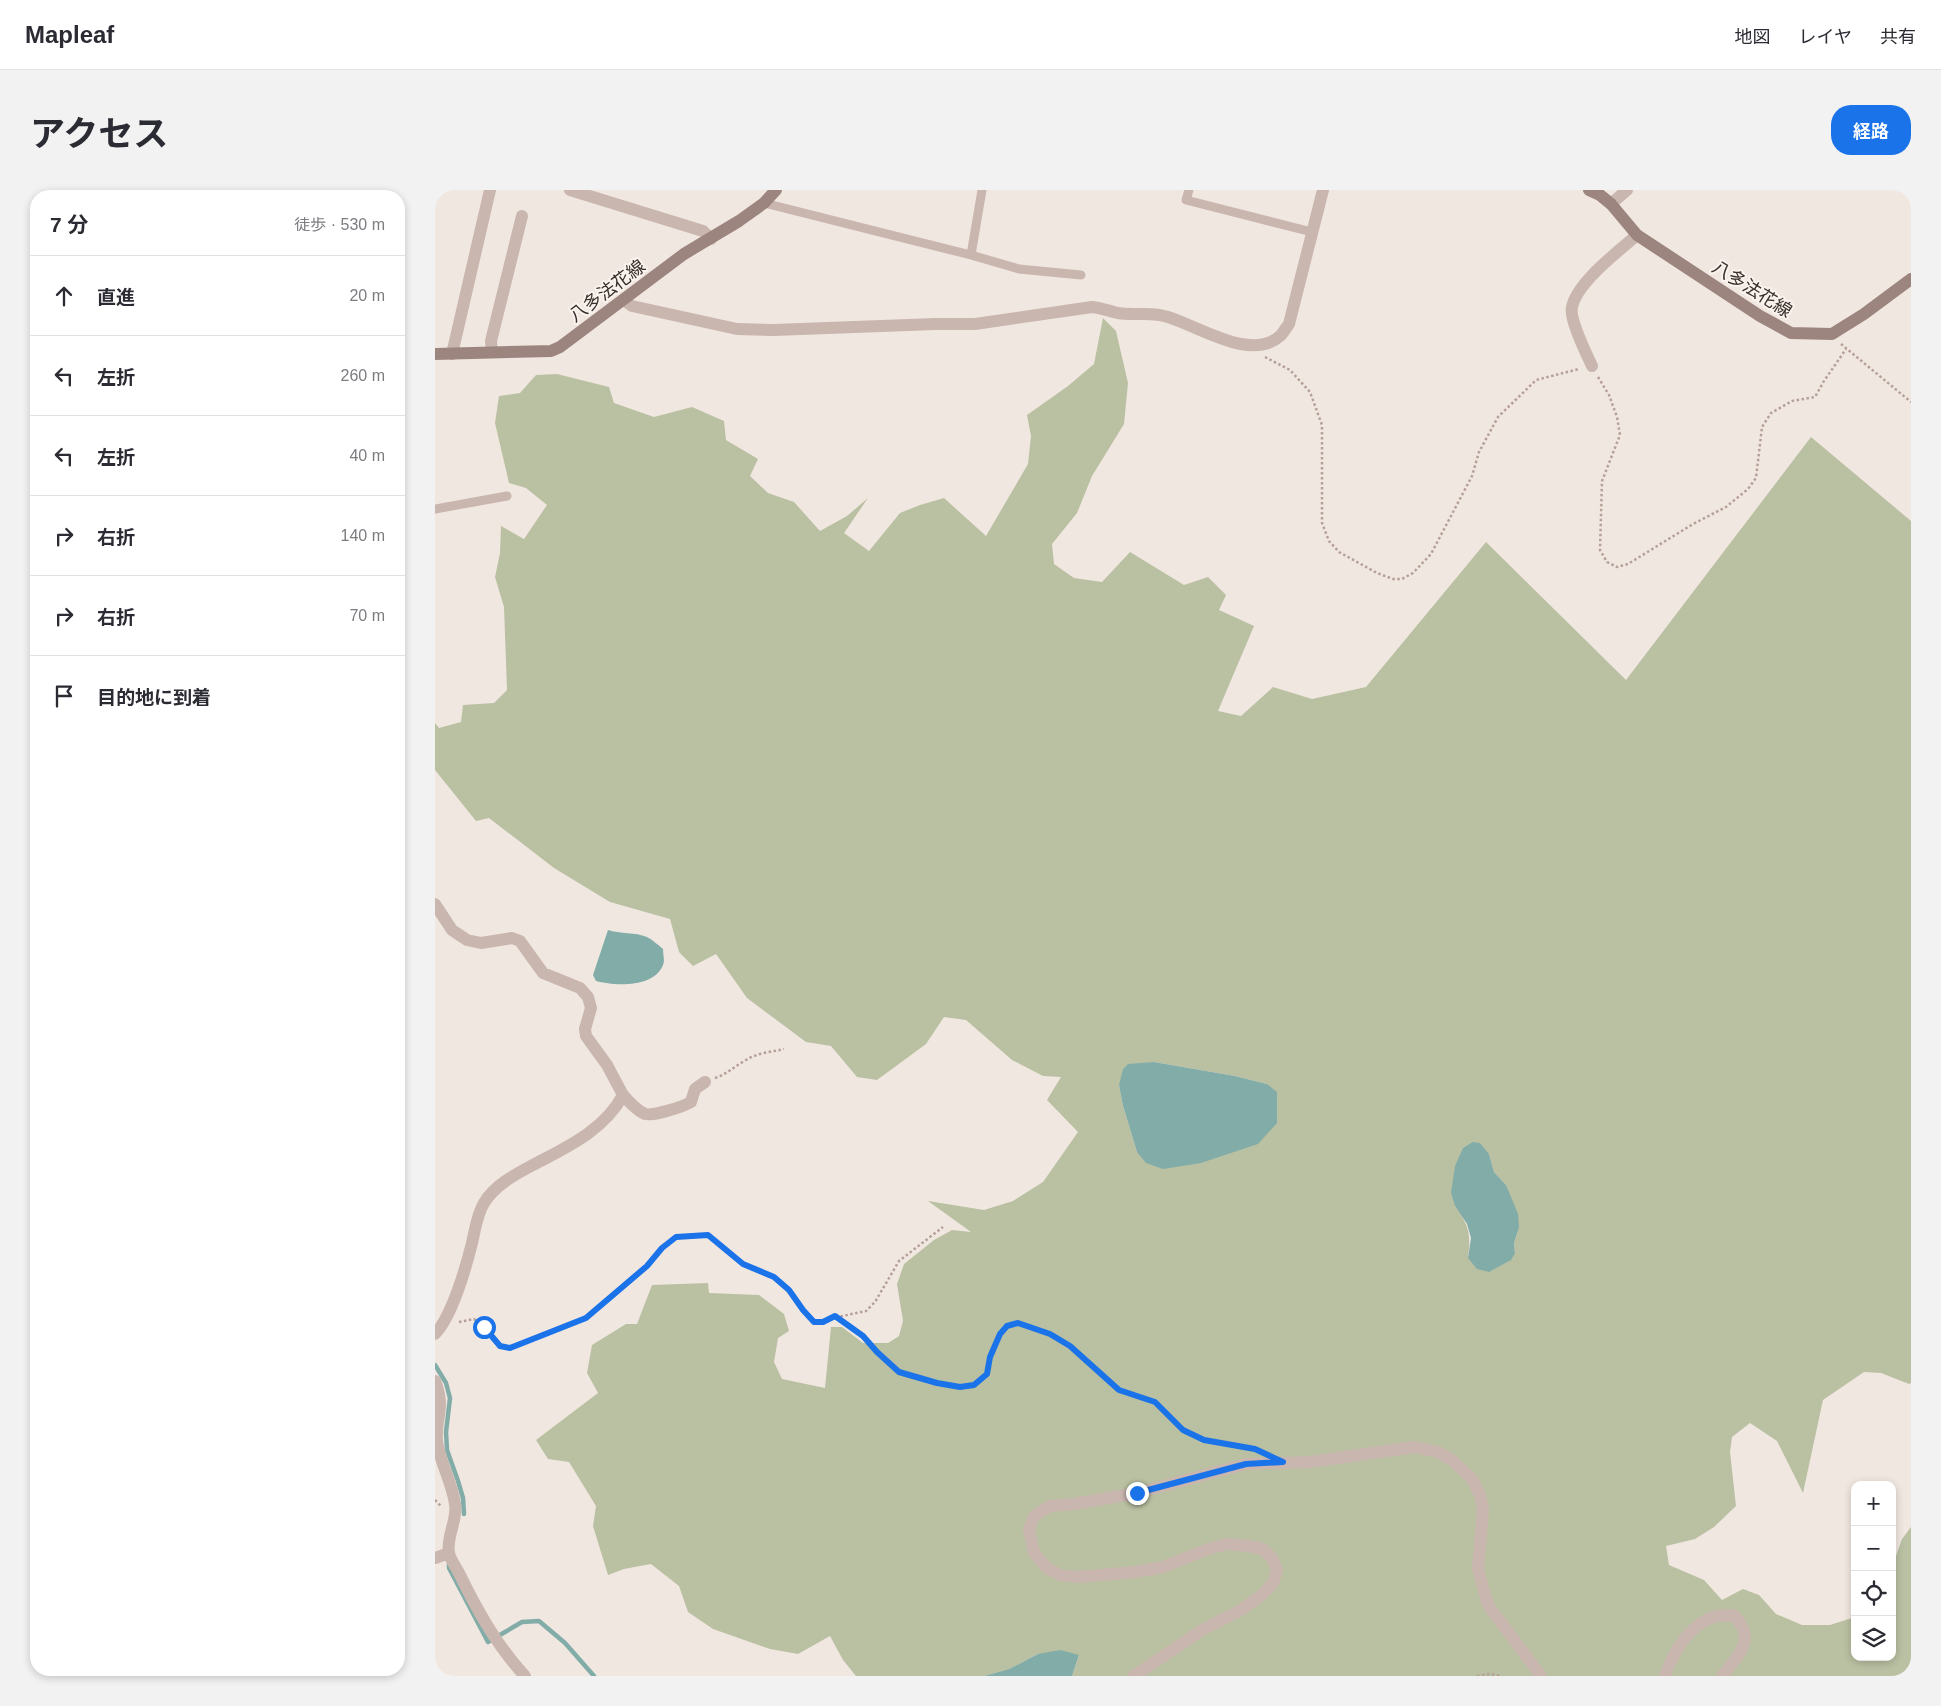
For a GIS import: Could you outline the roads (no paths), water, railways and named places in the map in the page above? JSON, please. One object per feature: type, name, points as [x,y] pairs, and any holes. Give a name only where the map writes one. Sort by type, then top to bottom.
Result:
[{"type":"main road","name":"八多法花線","points":[[1589,190],[1600,195],[1611,204],[1637,235],[1760,316],[1791,333],[1832,334],[1864,314],[1911,279]]},
{"type":"main road","name":"八多法花線","points":[[435,354],[551,351],[560,348],[684,254],[711,239],[764,203],[774,191]]},
{"type":"street","points":[[452,354],[491,190]]},
{"type":"street","points":[[570,190],[703,231],[711,239]]},
{"type":"street","points":[[624,300],[633,306],[737,329],[774,330],[975,324],[1092,307],[1106,308],[1118,313],[1153,313],[1169,317],[1246,346],[1267,343],[1279,337],[1289,324],[1323,190]]},
{"type":"street","points":[[1611,204],[1627,190]]},
{"type":"street","points":[[492,352],[491,341],[522,216]]},
{"type":"street","points":[[1592,366],[1576,327],[1571,308],[1579,291],[1600,268],[1637,235]]},
{"type":"street","points":[[435,904],[452,930],[467,940],[481,943],[512,938],[520,941],[543,973],[580,988],[588,997],[591,1008],[585,1029],[586,1036],[607,1065],[623,1095],[640,1111],[647,1115],[684,1106],[691,1102],[695,1089],[705,1082]]},
{"type":"street","points":[[437,1332],[461,1282],[483,1203],[497,1188],[513,1176],[583,1139],[618,1104],[623,1095]]},
{"type":"street","points":[[435,1381],[441,1406],[437,1438],[439,1451],[451,1484],[456,1513],[449,1553],[470,1596],[511,1661],[525,1676]]},
{"type":"street","points":[[1134,1676],[1202,1630],[1241,1610],[1263,1594],[1273,1583],[1277,1570],[1272,1558],[1263,1549],[1227,1544],[1208,1549],[1163,1567],[1136,1572],[1077,1577],[1060,1575],[1047,1568],[1034,1553],[1029,1529],[1034,1516],[1049,1506],[1074,1504],[1137,1493],[1246,1464],[1310,1462],[1414,1447],[1438,1452],[1453,1460],[1472,1479],[1480,1495],[1483,1509],[1478,1569],[1488,1605],[1541,1676]]},
{"type":"street","points":[[435,1558],[449,1553]]},
{"type":"street","points":[[1665,1676],[1680,1645],[1691,1632],[1716,1616],[1733,1615],[1742,1623],[1745,1640],[1742,1651],[1722,1676]]},
{"type":"lane","points":[[971,255],[982,190]]},
{"type":"lane","points":[[1189,190],[1186,200],[1312,232]]},
{"type":"lane","points":[[764,203],[971,255],[1019,269],[1081,275]]},
{"type":"lane","points":[[435,509],[507,496]]},
{"type":"water","points":[[608,930],[647,937],[663,949],[664,963],[658,972],[651,978],[633,984],[613,984],[596,981],[593,975]]},
{"type":"water","points":[[1154,1062],[1235,1076],[1267,1084],[1277,1092],[1277,1123],[1258,1144],[1201,1163],[1163,1169],[1146,1163],[1137,1152],[1123,1106],[1119,1085],[1123,1069],[1128,1064]]},
{"type":"water","points":[[1473,1142],[1480,1143],[1489,1154],[1494,1172],[1506,1185],[1518,1214],[1519,1228],[1514,1243],[1515,1253],[1511,1260],[1489,1272],[1477,1269],[1468,1258],[1471,1238],[1467,1224],[1455,1206],[1451,1193],[1455,1166],[1463,1148]]},
{"type":"water","points":[[1060,1650],[1079,1655],[1072,1676],[984,1676],[1009,1669],[1038,1654]]},
{"type":"waterway","points":[[435,1365],[446,1383],[450,1398],[446,1432],[447,1450],[463,1498],[464,1514]]},
{"type":"waterway","points":[[449,1564],[449,1568],[488,1642],[522,1622],[539,1621],[565,1643],[594,1676]]}]
